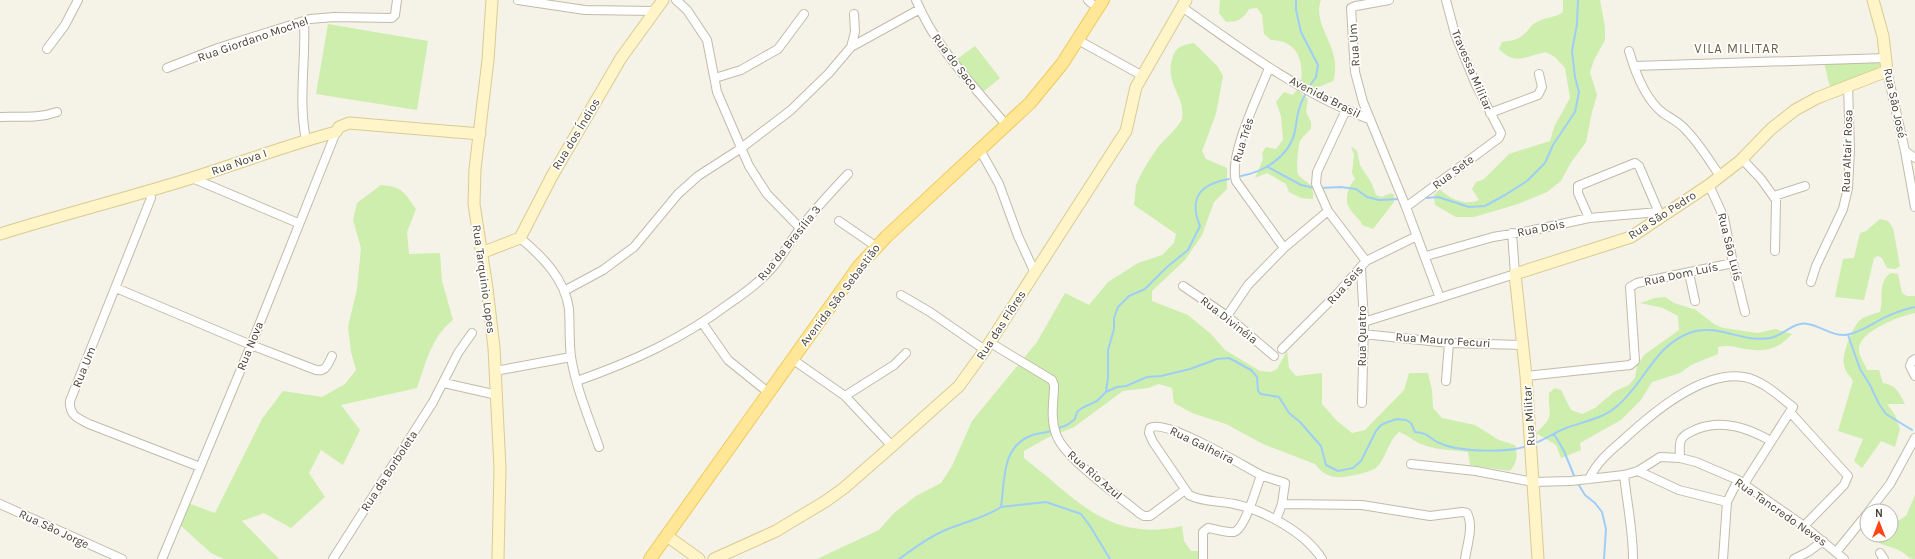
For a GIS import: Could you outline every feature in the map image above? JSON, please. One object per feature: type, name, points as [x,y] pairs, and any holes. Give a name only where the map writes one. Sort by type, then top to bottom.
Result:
[{"type":"main road","name":"Avenida São Sebastião","points":[[650,559],[852,275],[874,249],[1030,103],[1050,80],[1078,40],[1094,1]]},
{"type":"main road","name":"Avenida São Sebastião","points":[[643,559],[820,310],[870,243],[1002,120],[1046,73],[1094,1]]},
{"type":"street","points":[[47,49],[65,25],[78,0]]},
{"type":"street","name":"Rua Giordano Mochel","points":[[167,68],[218,48],[310,19],[334,17],[392,18],[395,15],[397,0]]},
{"type":"street","name":"Rua Tarquinio Lopes","points":[[492,0],[474,204],[488,288],[496,371],[500,468],[498,559]]},
{"type":"street","points":[[518,0],[585,10],[654,11]]},
{"type":"street","name":"Rua dos Índios","points":[[520,238],[552,176],[623,60],[654,11],[663,0]]},
{"type":"street","points":[[676,0],[687,10],[707,40],[721,104],[740,149],[758,182],[767,194],[800,228]]},
{"type":"street","name":"Rua do Saco","points":[[916,0],[926,22],[947,54],[1002,120]]},
{"type":"street","name":"Rua Um","points":[[1369,119],[1355,72],[1352,8],[1389,0]]},
{"type":"street","name":"Travessa Militar","points":[[1446,0],[1455,34],[1476,85],[1500,131],[1499,138]]},
{"type":"street","name":"Rua São José","points":[[1873,0],[1883,36],[1887,71],[1906,151],[1915,207]]},
{"type":"street","name":"Avenida Brasil","points":[[1184,4],[1268,68],[1346,110],[1369,119],[1426,256],[1440,298]]},
{"type":"street","name":"Rua das Flôres","points":[[714,559],[763,538],[815,508],[844,488],[959,386],[1035,273],[1126,131],[1136,87],[1184,4]]},
{"type":"street","points":[[564,290],[603,270],[634,247],[678,194],[698,176],[740,149],[791,110],[829,74],[851,47],[920,9]]},
{"type":"street","points":[[715,78],[741,70],[778,49],[804,14]]},
{"type":"street","points":[[851,47],[855,32],[854,14]]},
{"type":"street","points":[[304,21],[305,52],[301,92],[302,119],[306,140]]},
{"type":"street","points":[[1078,40],[1142,75]]},
{"type":"street","points":[[1629,51],[1634,66],[1655,106],[1684,127],[1698,143],[1720,176]]},
{"type":"street","points":[[1634,66],[1886,58]]},
{"type":"street","name":"Rua Três","points":[[1268,68],[1238,146],[1234,174],[1236,181],[1284,248]]},
{"type":"street","name":"Rua São Pedro","points":[[1364,322],[1626,239],[1642,230],[1659,214],[1709,185],[1742,158],[1786,116],[1817,98],[1887,71]]},
{"type":"street","points":[[1490,113],[1538,94],[1542,88],[1539,74]]},
{"type":"street","name":"Rua Altair Rosa","points":[[1811,282],[1816,266],[1843,209],[1848,188],[1850,150],[1848,85]]},
{"type":"street","points":[[1346,110],[1317,172],[1316,184],[1318,192],[1328,211],[1366,261]]},
{"type":"street","points":[[0,117],[28,118],[44,116],[57,112]]},
{"type":"street","name":"Rua Nova I","points":[[0,234],[192,178],[306,140],[336,132],[343,124],[355,122],[480,134]]},
{"type":"street","name":"Rua Nova","points":[[162,559],[251,345],[298,223],[336,132]]},
{"type":"street","name":"Rua Sete","points":[[1406,207],[1499,138]]},
{"type":"street","points":[[980,150],[999,184],[1018,236],[1035,273]]},
{"type":"street","points":[[1906,151],[1915,158]]},
{"type":"street","points":[[1742,158],[1762,179],[1774,196],[1776,205],[1775,251]]},
{"type":"street","points":[[1589,218],[1578,193],[1578,186],[1634,163],[1640,166],[1659,214]]},
{"type":"street","name":"Rua da Brasília 3","points":[[577,381],[637,359],[703,324],[757,283],[788,249],[800,228],[848,174]]},
{"type":"street","points":[[192,178],[298,223]]},
{"type":"street","name":"Rua São Luís","points":[[1709,185],[1724,218],[1745,312]]},
{"type":"street","points":[[1774,196],[1805,186]]},
{"type":"street","name":"Rua Um","points":[[149,190],[151,198],[70,401],[69,410],[73,416],[89,424],[200,467]]},
{"type":"street","points":[[1227,316],[1248,285],[1284,248],[1328,211]]},
{"type":"street","name":"Rua Dois","points":[[1426,256],[1493,237],[1589,218],[1659,214]]},
{"type":"street","points":[[839,221],[870,243]]},
{"type":"street","points":[[1512,233],[1515,274]]},
{"type":"street","name":"Rua Seis","points":[[1282,348],[1338,293],[1366,261],[1417,236]]},
{"type":"street","points":[[481,253],[520,238],[550,267],[564,290],[568,308],[571,357],[577,381],[599,448]]},
{"type":"street","name":"Rua Dom Luís","points":[[1526,376],[1630,365],[1633,363],[1634,358],[1630,287],[1637,283],[1689,273],[1733,262]]},
{"type":"street","name":"Rua Quatro","points":[[1360,268],[1364,322],[1362,403]]},
{"type":"street","points":[[1689,273],[1695,301]]},
{"type":"street","name":"Rua Militar","points":[[1515,274],[1526,376],[1538,559]]},
{"type":"street","name":"Rua Divinéia","points":[[1183,286],[1227,316],[1274,356]]},
{"type":"street","points":[[116,288],[251,345],[319,370],[326,369],[332,356]]},
{"type":"street","points":[[901,295],[987,346]]},
{"type":"street","points":[[703,324],[728,360],[764,389]]},
{"type":"street","name":"Rua da Borboleta","points":[[333,559],[444,383],[458,353],[472,333]]},
{"type":"street","name":"Rua Mauro Fecuri","points":[[1364,334],[1449,343],[1523,345]]},
{"type":"street","points":[[1446,382],[1449,343]]},
{"type":"street","name":"Rua Rio Azul","points":[[987,346],[1052,380],[1054,385],[1055,430],[1059,442],[1072,457],[1144,516],[1153,515],[1185,490]]},
{"type":"street","points":[[845,396],[894,365],[906,354]]},
{"type":"street","points":[[496,371],[571,357]]},
{"type":"street","points":[[792,359],[845,396],[892,446]]},
{"type":"street","points":[[1915,359],[1912,361],[1910,366],[1915,376]]},
{"type":"street","points":[[1585,479],[1599,462],[1660,407],[1689,390],[1710,381],[1733,376],[1753,379],[1792,410],[1848,474],[1848,479],[1804,526]]},
{"type":"street","points":[[444,383],[497,396]]},
{"type":"street","points":[[1723,559],[1728,502],[1792,410]]},
{"type":"street","points":[[1680,458],[1680,441],[1684,436],[1702,427],[1716,425],[1743,427],[1771,442]]},
{"type":"street","name":"Rua Galheira","points":[[1185,490],[1153,442],[1149,433],[1152,426],[1168,428],[1261,475],[1285,483],[1282,504],[1276,520]]},
{"type":"street","points":[[1875,503],[1890,484],[1915,438]]},
{"type":"street","name":"Rua Tancredo Neves","points":[[1411,464],[1476,471],[1533,482],[1571,481],[1624,474],[1638,471],[1660,457],[1680,458],[1696,462],[1741,482],[1804,526],[1844,559]]},
{"type":"street","points":[[1638,471],[1679,490],[1728,502]]},
{"type":"street","points":[[1624,474],[1631,524],[1633,559]]},
{"type":"street","points":[[1203,559],[1203,532],[1208,528],[1235,532],[1250,508],[1261,475]]},
{"type":"street","points":[[1185,490],[1189,495],[1197,498],[1250,508],[1276,520],[1317,550],[1322,559]]},
{"type":"street","name":"Rua São Jorge","points":[[0,504],[110,557],[122,559]]},
{"type":"street","points":[[1282,504],[1362,505],[1430,516],[1462,512],[1467,513],[1469,516],[1469,532],[1465,559]]},
{"type":"street","points":[[1837,552],[1859,524]]},
{"type":"street","points":[[667,536],[699,559]]},
{"type":"street","points":[[1794,559],[1823,542]]},
{"type":"green space","points":[[1220,0],[1321,0],[1319,10],[1320,19],[1334,58],[1335,69],[1333,81],[1314,89],[1301,81],[1301,65],[1296,52],[1287,43],[1271,40],[1264,34],[1262,15],[1257,8],[1249,9],[1242,18],[1237,21],[1226,22],[1219,13]]},
{"type":"green space","points":[[1563,0],[1600,0],[1605,27],[1605,40],[1594,60],[1590,72],[1597,95],[1586,142],[1570,164],[1561,181],[1547,192],[1518,204],[1474,217],[1456,217],[1435,205],[1434,195],[1440,189],[1448,196],[1463,202],[1474,202],[1479,200],[1472,189],[1476,182],[1484,179],[1509,154],[1550,141],[1554,127],[1570,98],[1565,68],[1555,57],[1546,52],[1516,58],[1510,57],[1499,49],[1502,42],[1519,38],[1535,23],[1563,12]]},
{"type":"green space","points":[[328,24],[428,41],[417,110],[316,94]]},
{"type":"green space","points":[[1194,43],[1218,67],[1223,76],[1216,114],[1202,151],[1206,159],[1227,168],[1227,189],[1214,202],[1202,235],[1185,260],[1152,291],[1152,301],[1188,315],[1211,334],[1225,350],[1260,371],[1271,372],[1277,369],[1287,351],[1289,368],[1296,376],[1322,373],[1322,404],[1336,420],[1352,433],[1365,430],[1404,390],[1409,373],[1428,373],[1432,390],[1433,408],[1442,418],[1475,425],[1499,440],[1515,445],[1516,459],[1510,471],[1470,465],[1468,452],[1432,448],[1418,443],[1399,432],[1392,440],[1380,463],[1374,469],[1350,476],[1329,476],[1315,464],[1263,444],[1226,424],[1192,413],[1174,403],[1172,388],[1159,384],[1148,388],[1123,391],[1074,427],[1047,438],[1024,451],[1024,458],[1077,502],[1113,523],[1133,528],[1156,530],[1182,526],[1184,541],[1191,551],[1199,551],[1199,559],[817,559],[879,530],[894,513],[916,496],[941,483],[952,466],[972,421],[1037,342],[1065,293],[1089,305],[1108,282],[1138,263],[1162,255],[1174,243],[1176,234],[1134,205],[1135,191],[1140,177],[1153,155],[1181,121],[1181,104],[1171,76],[1172,59],[1177,49]]},
{"type":"green space","points":[[975,46],[1000,78],[983,92],[957,59]]},
{"type":"green space","points":[[1879,61],[1881,65],[1878,68],[1830,88],[1824,62]]},
{"type":"green space","points":[[1297,90],[1308,99],[1306,112],[1311,122],[1311,129],[1302,138],[1299,144],[1297,171],[1300,177],[1312,188],[1313,199],[1301,198],[1289,192],[1286,184],[1267,173],[1255,178],[1263,159],[1262,153],[1266,147],[1276,149],[1283,140],[1281,116],[1276,102],[1284,92],[1293,95]]},
{"type":"green space","points":[[1351,146],[1357,151],[1360,165],[1372,184],[1376,195],[1382,197],[1391,193],[1394,195],[1394,202],[1373,229],[1362,225],[1349,208],[1347,195],[1355,179],[1352,173],[1354,155]]},
{"type":"green space","points":[[381,185],[394,187],[402,191],[409,198],[416,209],[407,232],[409,254],[440,253],[442,281],[453,320],[439,334],[434,342],[417,388],[341,405],[360,430],[343,465],[321,450],[309,473],[325,497],[291,528],[264,513],[242,521],[279,559],[224,559],[211,553],[179,524],[188,503],[215,513],[262,419],[283,391],[322,397],[345,384],[356,370],[351,352],[348,327],[357,289],[361,248],[353,220],[357,203]]},
{"type":"green space","points":[[1880,219],[1888,221],[1893,228],[1900,266],[1895,269],[1887,268],[1882,258],[1878,256],[1874,258],[1864,300],[1835,297],[1843,259],[1854,258],[1860,233],[1866,231]]},
{"type":"green space","points":[[1891,273],[1898,274],[1902,293],[1907,296],[1915,296],[1915,313],[1890,321],[1872,331],[1860,343],[1859,350],[1867,370],[1879,370],[1883,383],[1894,388],[1899,393],[1905,404],[1887,404],[1895,415],[1900,429],[1895,447],[1881,441],[1862,468],[1854,461],[1863,439],[1838,431],[1853,381],[1846,371],[1844,355],[1848,341],[1857,323],[1864,317],[1880,312],[1882,286],[1887,276]]},
{"type":"green space","points":[[1665,297],[1674,303],[1696,310],[1714,324],[1723,328],[1758,333],[1775,329],[1792,334],[1780,344],[1768,349],[1755,350],[1729,346],[1718,347],[1718,354],[1691,365],[1680,373],[1652,382],[1641,400],[1621,420],[1580,443],[1581,450],[1561,458],[1556,445],[1536,433],[1550,415],[1549,393],[1555,388],[1561,390],[1571,410],[1582,414],[1595,408],[1615,391],[1629,385],[1635,378],[1637,366],[1644,355],[1679,330],[1678,316],[1663,308],[1640,303],[1655,298]]},
{"type":"green space","points":[[1915,495],[1915,559],[1910,558],[1898,550],[1880,543],[1899,543],[1899,520],[1906,516]]},
{"type":"waterway","points":[[1296,0],[1296,10],[1301,32],[1318,65],[1316,77],[1311,84]]},
{"type":"waterway","points":[[1427,198],[1438,197],[1469,207],[1485,206],[1527,181],[1545,163],[1553,145],[1575,112],[1579,92],[1575,77],[1572,51],[1577,24],[1578,0]]},
{"type":"waterway","points":[[1241,176],[1267,167],[1288,148],[1295,131],[1299,108],[1305,95]]},
{"type":"waterway","points":[[1268,167],[1301,185],[1315,188]]},
{"type":"waterway","points":[[1106,392],[1108,377],[1108,350],[1114,329],[1114,318],[1118,307],[1129,296],[1145,289],[1167,267],[1188,250],[1200,226],[1196,207],[1200,194],[1204,188],[1211,184],[1229,179]]},
{"type":"waterway","points":[[1320,188],[1341,187],[1356,189],[1367,197],[1379,200],[1399,199]]},
{"type":"waterway","points":[[1533,444],[1562,430],[1605,414],[1616,407],[1635,387],[1658,355],[1679,338],[1692,332],[1711,330],[1760,339],[1775,337],[1798,325],[1808,324],[1835,334],[1845,335],[1867,327],[1892,314],[1915,307]]},
{"type":"waterway","points":[[1848,335],[1860,369],[1879,404],[1886,414],[1912,430]]},
{"type":"waterway","points":[[1056,429],[1067,425],[1075,419],[1077,412],[1082,408],[1097,401],[1106,392],[1117,387],[1126,386],[1147,377],[1161,376],[1190,369],[1217,359],[1229,358],[1251,370],[1257,377],[1258,391],[1261,394],[1279,397],[1289,413],[1300,422],[1321,446],[1326,465],[1338,471],[1353,468],[1361,461],[1376,431],[1381,425],[1397,419],[1406,420],[1411,423],[1415,432],[1427,435],[1435,441],[1450,447],[1497,451],[1527,446]]},
{"type":"waterway","points":[[899,559],[935,535],[986,515],[1001,507],[1006,466],[1014,448],[1021,441],[1030,436],[1052,431]]},
{"type":"waterway","points":[[1554,434],[1564,451],[1575,478]]},
{"type":"waterway","points":[[1577,482],[1585,495],[1595,503],[1602,512],[1606,529],[1604,559]]},
{"type":"waterway","points":[[1001,507],[1046,502],[1081,514],[1110,559]]},
{"type":"district","name":"VILA MILITAR","points":[[1737,48]]}]
